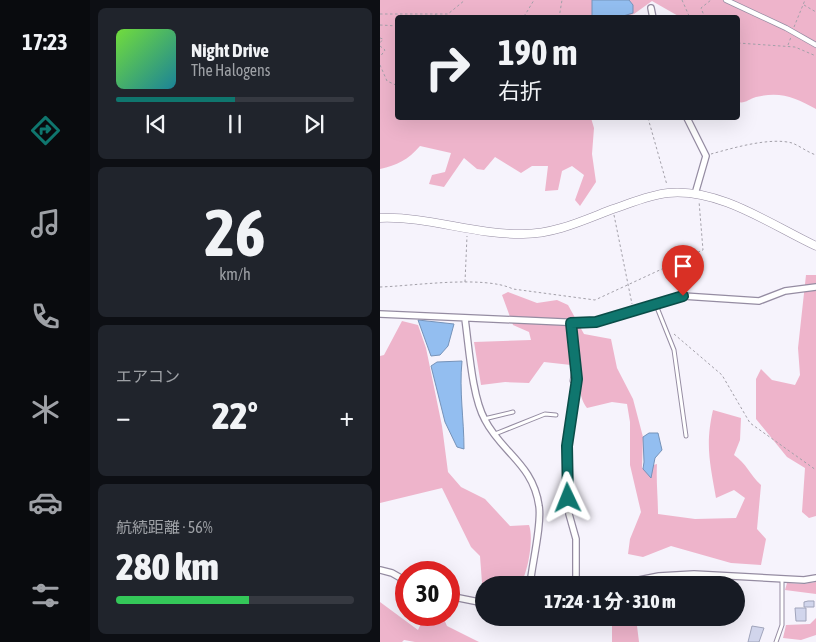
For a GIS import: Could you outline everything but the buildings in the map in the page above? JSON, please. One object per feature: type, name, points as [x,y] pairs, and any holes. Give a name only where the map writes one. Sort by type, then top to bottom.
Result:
[{"type":"street","points":[[726,0],[792,31],[816,45]]},
{"type":"street","points":[[651,8],[652,15]]},
{"type":"street","points":[[688,120],[706,156],[697,195]]},
{"type":"street","points":[[380,218],[403,217],[468,228],[522,234],[540,233],[572,226],[613,209],[649,197],[669,193],[697,195],[729,203],[816,246]]},
{"type":"street","points":[[380,314],[571,323],[596,322],[683,296],[759,301],[785,291],[816,287]]},
{"type":"street","points":[[464,319],[476,389],[484,419],[528,472],[537,496],[540,519],[531,576]]},
{"type":"street","points":[[571,323],[574,367],[577,379],[567,446],[569,514],[576,539],[576,576]]},
{"type":"street","points":[[380,565],[382,571],[395,574]]},
{"type":"street","points":[[659,576],[694,574],[738,576]]},
{"type":"street","points":[[745,576],[816,578]]},
{"type":"street","points":[[460,598],[475,601]]},
{"type":"lane","points":[[655,304],[674,350],[686,436]]},
{"type":"lane","points":[[572,380],[574,367]]},
{"type":"lane","points":[[484,419],[513,412]]},
{"type":"lane","points":[[495,434],[544,414],[556,414]]},
{"type":"lane","points":[[776,642],[782,625],[782,578]]},
{"type":"path","points":[[380,14],[448,14],[465,0]]},
{"type":"path","points":[[525,15],[534,0]]},
{"type":"path","points":[[560,15],[562,0]]},
{"type":"path","points":[[682,0],[689,15]]},
{"type":"path","points":[[703,15],[701,8],[711,0]]},
{"type":"path","points":[[788,46],[792,31],[806,0]]},
{"type":"path","points":[[803,5],[816,12]]},
{"type":"path","points":[[380,25],[395,26]]},
{"type":"path","points":[[380,38],[383,39],[380,45],[385,50],[380,57]]},
{"type":"path","points":[[740,43],[788,46],[816,56]]},
{"type":"path","points":[[380,65],[386,81],[395,84]]},
{"type":"path","points":[[649,120],[669,193]]},
{"type":"path","points":[[706,156],[763,143],[795,144],[816,155]]},
{"type":"path","points":[[380,287],[465,283],[503,284],[512,288],[595,300],[703,250],[697,195]]},
{"type":"path","points":[[613,209],[627,286],[636,311]]},
{"type":"path","points":[[465,283],[468,228]]},
{"type":"path","points":[[666,332],[676,335],[722,375],[750,423],[816,470]]},
{"type":"shaded area","points":[[380,0],[816,0],[816,109],[794,98],[780,95],[765,95],[740,102],[740,15],[676,15],[652,1],[631,15],[395,15],[395,120],[592,120],[594,128],[592,154],[596,182],[580,206],[575,200],[584,175],[572,166],[562,171],[558,190],[545,191],[548,166],[532,166],[521,173],[495,157],[484,170],[477,169],[464,158],[444,187],[429,184],[432,175],[445,172],[451,153],[420,146],[402,161],[380,169]]},
{"type":"shaded area","points":[[806,275],[816,275],[816,516],[809,518],[802,512],[805,468],[787,457],[756,419],[756,379],[761,369],[772,380],[795,385],[800,375],[798,348]]},
{"type":"shaded area","points":[[508,292],[537,303],[557,300],[568,305],[584,334],[611,339],[617,368],[633,399],[643,437],[642,468],[657,464],[658,514],[695,519],[736,518],[745,498],[734,490],[716,498],[709,454],[709,434],[713,410],[741,418],[740,440],[734,455],[761,485],[757,529],[766,539],[761,565],[731,563],[671,546],[643,557],[628,554],[630,539],[641,512],[630,465],[630,422],[627,404],[612,402],[587,408],[582,399],[571,365],[544,362],[529,383],[505,382],[481,385],[474,342],[531,340],[529,332],[513,325],[502,295]]},
{"type":"shaded area","points":[[402,321],[418,325],[426,348],[442,426],[448,472],[461,487],[485,499],[510,526],[529,525],[531,538],[524,576],[482,576],[480,556],[471,547],[442,488],[380,503],[380,356],[384,355]]},
{"type":"shaded area","points":[[816,582],[816,594],[785,590],[787,583],[804,584]]},
{"type":"shaded area","points":[[380,602],[395,613],[395,626],[413,626],[418,630],[420,626],[447,626],[479,642],[415,642],[404,640],[402,642],[380,642]]},
{"type":"shaded area","points":[[816,618],[816,635],[801,640],[783,638],[786,625],[810,624]]},
{"type":"shaded area","points":[[612,626],[637,626],[639,642],[612,642]]},
{"type":"water","points":[[592,0],[629,0],[633,5],[633,13],[626,15],[592,15]]},
{"type":"water","points":[[418,320],[454,324],[448,346],[440,355],[431,356]]},
{"type":"water","points":[[462,361],[464,449],[457,447],[445,422],[431,366],[437,362]]},
{"type":"water","points":[[649,433],[658,433],[662,450],[655,458],[651,478],[643,469],[643,437]]},
{"type":"route","points":[[568,498],[567,446],[577,379],[574,367],[571,323],[596,322],[683,296]]}]
